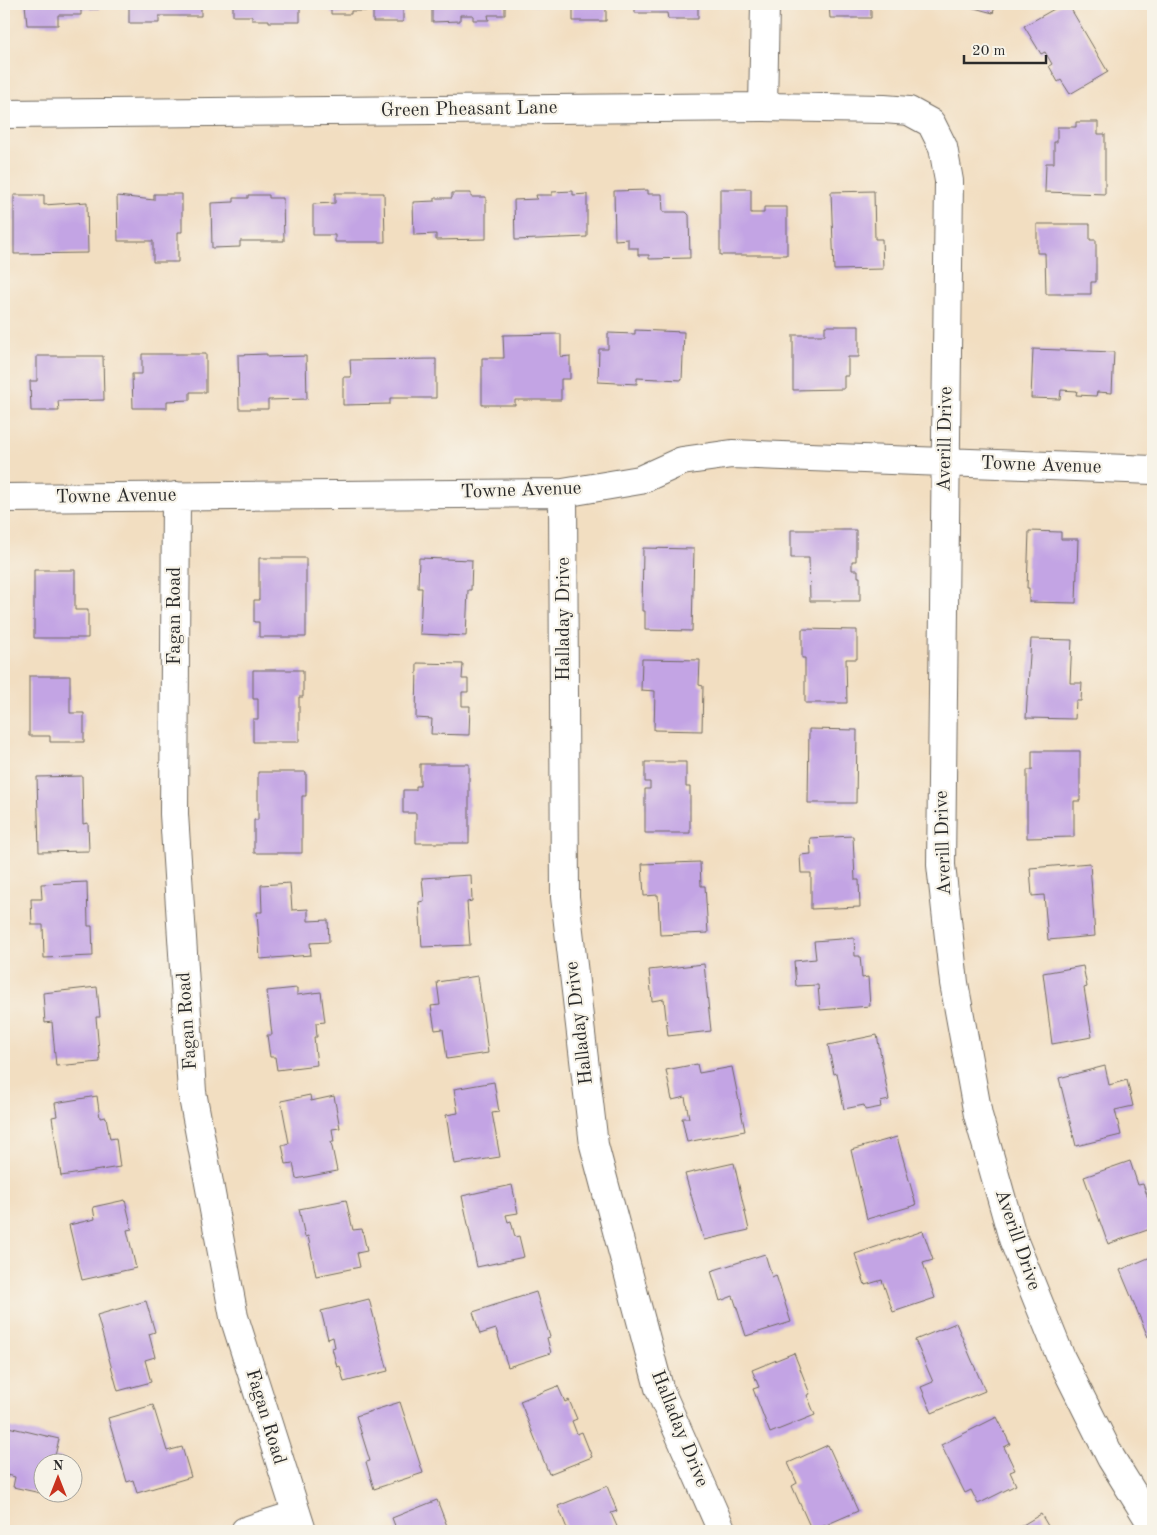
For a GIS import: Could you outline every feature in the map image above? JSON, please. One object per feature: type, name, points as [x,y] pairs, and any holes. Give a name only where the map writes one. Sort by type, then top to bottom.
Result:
[{"type":"street","points":[[763,107],[766,4]]},
{"type":"street","name":"Green Pheasant Lane","points":[[4,114],[763,107],[909,111],[932,123]]},
{"type":"street","name":"Averill Drive","points":[[932,123],[944,147],[949,181],[941,865],[954,983],[978,1115],[1013,1239],[1061,1358],[1111,1458],[1153,1526]]},
{"type":"street","name":"Towne Avenue","points":[[4,498],[564,493],[640,480],[682,461],[732,454],[1153,470]]},
{"type":"street","name":"Halladay Drive","points":[[564,493],[564,896],[594,1145],[659,1388],[722,1531]]},
{"type":"street","name":"Fagan Road","points":[[176,496],[174,814],[192,1092],[234,1317],[298,1523]]},
{"type":"street","points":[[245,1531],[298,1523]]},
{"type":"building","points":[[25,4],[99,4],[99,9],[81,9],[81,15],[58,15],[58,25],[27,25]]},
{"type":"building","points":[[129,4],[201,4],[201,16],[159,16],[159,23],[129,23]]},
{"type":"building","points":[[233,4],[300,4],[300,22],[269,22],[269,20],[252,20],[252,16],[233,16]]},
{"type":"building","points":[[331,4],[403,4],[403,22],[373,22],[373,11],[351,11],[351,14],[331,14]]},
{"type":"building","points":[[432,4],[505,4],[505,15],[488,15],[489,20],[473,20],[473,15],[460,15],[460,21],[432,22]]},
{"type":"building","points":[[533,4],[606,4],[606,21],[573,21],[573,6],[533,6]]},
{"type":"building","points":[[635,4],[698,4],[698,19],[668,19],[667,13],[635,13]]},
{"type":"building","points":[[829,4],[871,4],[871,18],[830,18]]},
{"type":"building","points":[[959,4],[996,4],[993,13]]},
{"type":"building","points":[[1063,4],[1068,4],[1108,72],[1070,94],[1061,80],[1058,82],[1049,66],[1052,64],[1045,52],[1041,54],[1024,26]]},
{"type":"building","points":[[1076,122],[1098,122],[1098,134],[1105,134],[1105,194],[1045,192],[1046,163],[1054,163],[1054,142],[1057,142],[1057,127],[1076,127]]},
{"type":"building","points":[[720,189],[751,189],[751,213],[764,213],[764,207],[787,207],[787,255],[720,255]]},
{"type":"building","points":[[648,190],[648,194],[662,194],[663,212],[686,212],[689,215],[690,258],[649,259],[649,255],[638,255],[638,248],[628,248],[628,239],[615,240],[614,191]]},
{"type":"building","points":[[573,191],[573,195],[587,194],[587,237],[515,240],[514,200],[537,199],[536,195],[552,195],[552,192]]},
{"type":"building","points":[[874,191],[875,239],[882,239],[883,269],[834,270],[831,192]]},
{"type":"building","points":[[335,193],[384,193],[385,242],[335,242],[335,235],[313,235],[313,204],[335,203]]},
{"type":"building","points":[[452,193],[471,193],[471,197],[486,197],[486,239],[436,240],[436,234],[414,235],[413,202],[435,201],[435,198],[452,198]]},
{"type":"building","points":[[154,194],[182,194],[182,232],[178,232],[178,262],[153,262],[153,241],[118,241],[117,196],[154,200]]},
{"type":"building","points":[[14,195],[44,195],[44,205],[87,202],[88,253],[14,254]]},
{"type":"building","points":[[248,195],[269,195],[269,198],[283,198],[284,241],[240,241],[240,247],[212,248],[211,203],[234,202],[234,198],[248,198]]},
{"type":"building","points":[[1037,224],[1090,224],[1090,240],[1096,240],[1096,282],[1091,282],[1091,294],[1046,294],[1045,253],[1037,253]]},
{"type":"building","points":[[825,326],[859,326],[859,357],[848,357],[848,376],[844,376],[844,389],[793,390],[793,335],[825,335]]},
{"type":"building","points":[[635,330],[684,332],[682,380],[637,378],[637,384],[598,382],[599,349],[608,349],[608,333],[635,334]]},
{"type":"building","points":[[561,334],[561,357],[570,356],[570,379],[561,379],[561,400],[515,400],[515,405],[482,405],[482,358],[504,358],[503,335]]},
{"type":"building","points":[[1033,349],[1114,352],[1112,393],[1097,392],[1096,396],[1076,395],[1077,391],[1061,390],[1060,399],[1031,398]]},
{"type":"building","points":[[142,354],[206,354],[206,392],[190,392],[190,400],[167,401],[167,408],[133,408],[132,374],[142,374]]},
{"type":"building","points":[[267,354],[267,357],[306,356],[307,399],[268,400],[268,409],[239,409],[238,355]]},
{"type":"building","points":[[37,356],[103,356],[104,400],[58,401],[59,411],[31,411],[30,381],[37,381]]},
{"type":"building","points":[[436,359],[436,398],[390,398],[390,404],[343,405],[343,377],[351,377],[350,360]]},
{"type":"building","points":[[791,530],[856,530],[856,561],[852,561],[852,570],[858,570],[858,577],[860,577],[860,601],[810,601],[809,558],[791,558]]},
{"type":"building","points":[[1029,531],[1061,532],[1061,539],[1078,539],[1076,603],[1029,602],[1029,588],[1027,588]]},
{"type":"building","points":[[643,548],[694,549],[692,631],[645,630],[645,611],[642,611]]},
{"type":"building","points":[[1150,556],[1153,556],[1153,594],[1149,594]]},
{"type":"building","points":[[259,558],[306,558],[306,637],[259,637],[259,622],[254,622],[254,600],[259,600]]},
{"type":"building","points":[[419,558],[472,560],[471,590],[468,590],[466,636],[420,634],[422,588],[418,588]]},
{"type":"building","points":[[34,570],[75,570],[75,610],[88,610],[88,638],[34,638]]},
{"type":"building","points":[[802,629],[857,630],[857,659],[846,659],[847,703],[805,703],[805,658],[802,658]]},
{"type":"building","points":[[1031,639],[1072,640],[1070,683],[1082,683],[1081,701],[1076,701],[1075,719],[1026,718]]},
{"type":"building","points":[[642,659],[700,660],[699,685],[703,686],[702,731],[654,730],[655,691],[641,690]]},
{"type":"building","points":[[417,663],[463,664],[462,679],[468,679],[468,692],[462,692],[462,706],[470,706],[469,735],[431,734],[432,719],[416,718]]},
{"type":"building","points":[[253,670],[303,670],[303,697],[299,697],[299,742],[253,742],[253,719],[258,719],[258,699],[253,699]]},
{"type":"building","points":[[29,676],[70,676],[70,713],[84,713],[84,742],[50,742],[50,736],[29,736]]},
{"type":"building","points":[[809,729],[857,730],[856,803],[808,803]]},
{"type":"building","points":[[1032,751],[1080,751],[1080,801],[1074,801],[1074,837],[1027,838],[1027,770],[1032,770]]},
{"type":"building","points":[[645,762],[686,762],[686,787],[690,787],[690,833],[645,833],[645,789],[650,789],[650,782],[645,782]]},
{"type":"building","points":[[420,764],[469,764],[469,843],[416,843],[416,813],[403,813],[403,790],[416,790],[416,786],[420,786]]},
{"type":"building","points":[[258,772],[306,772],[306,796],[302,796],[302,853],[254,853],[254,820],[258,820]]},
{"type":"building","points":[[82,776],[83,824],[88,823],[89,851],[39,852],[37,777]]},
{"type":"building","points":[[853,836],[855,880],[859,880],[860,907],[811,909],[811,873],[801,873],[800,855],[811,854],[810,838]]},
{"type":"building","points":[[700,862],[701,886],[705,886],[708,933],[660,935],[658,895],[644,896],[642,864]]},
{"type":"building","points":[[1090,863],[1095,936],[1048,940],[1044,895],[1032,896],[1030,868]]},
{"type":"building","points":[[471,875],[472,901],[467,902],[470,945],[422,947],[419,902],[424,901],[422,878]]},
{"type":"building","points":[[87,882],[88,926],[92,926],[93,956],[44,958],[43,925],[32,925],[31,899],[42,899],[41,884]]},
{"type":"building","points":[[290,883],[292,910],[308,909],[308,921],[328,920],[329,942],[310,943],[311,955],[260,959],[257,912],[262,912],[261,885]]},
{"type":"building","points":[[854,938],[855,956],[860,956],[862,978],[868,977],[870,1006],[820,1010],[818,985],[796,986],[794,961],[816,959],[814,941]]},
{"type":"building","points":[[704,964],[711,1031],[668,1036],[664,999],[652,1001],[649,970]]},
{"type":"building","points":[[1083,966],[1087,987],[1084,988],[1092,1037],[1052,1044],[1043,973]]},
{"type":"building","points":[[478,976],[488,1053],[447,1059],[443,1029],[435,1030],[431,1006],[440,1005],[437,982]]},
{"type":"building","points":[[97,987],[100,1017],[96,1017],[100,1062],[56,1066],[52,1022],[45,1023],[43,993]]},
{"type":"building","points":[[297,988],[297,995],[321,992],[325,1022],[316,1023],[317,1037],[314,1037],[317,1065],[277,1070],[275,1057],[270,1057],[267,1035],[272,1035],[267,991]]},
{"type":"building","points":[[877,1035],[889,1100],[880,1102],[881,1107],[865,1110],[864,1105],[844,1109],[837,1073],[834,1074],[828,1045]]},
{"type":"building","points":[[697,1064],[699,1073],[732,1067],[745,1131],[687,1142],[682,1118],[689,1118],[685,1097],[672,1100],[666,1070]]},
{"type":"building","points":[[1105,1066],[1109,1085],[1127,1080],[1133,1106],[1115,1110],[1121,1135],[1076,1146],[1059,1078]]},
{"type":"building","points":[[494,1082],[499,1112],[492,1113],[500,1157],[454,1164],[446,1115],[458,1113],[454,1089]]},
{"type":"building","points":[[310,1095],[311,1101],[334,1096],[340,1128],[332,1129],[334,1142],[331,1142],[337,1171],[296,1179],[293,1163],[286,1164],[282,1145],[289,1143],[281,1101]]},
{"type":"building","points":[[97,1096],[100,1118],[106,1117],[110,1139],[116,1138],[120,1167],[61,1176],[52,1117],[57,1116],[55,1103]]},
{"type":"building","points":[[897,1137],[916,1205],[867,1219],[851,1150]]},
{"type":"building","points":[[1130,1161],[1138,1185],[1143,1184],[1153,1212],[1153,1228],[1108,1244],[1084,1177]]},
{"type":"building","points":[[734,1163],[749,1230],[704,1240],[685,1174]]},
{"type":"building","points":[[512,1185],[518,1213],[506,1215],[508,1222],[511,1221],[515,1237],[519,1236],[524,1257],[477,1267],[462,1196]]},
{"type":"building","points":[[125,1200],[132,1229],[127,1230],[136,1268],[82,1280],[69,1225],[95,1219],[93,1207]]},
{"type":"building","points":[[346,1200],[353,1230],[362,1229],[367,1251],[357,1253],[360,1267],[316,1276],[308,1236],[305,1237],[299,1209]]},
{"type":"building","points":[[923,1231],[933,1260],[923,1263],[935,1298],[893,1312],[882,1280],[865,1285],[855,1254]]},
{"type":"building","points":[[765,1254],[772,1277],[776,1275],[791,1322],[746,1336],[733,1296],[720,1301],[711,1271]]},
{"type":"building","points":[[1153,1256],[1153,1335],[1148,1337],[1120,1270]]},
{"type":"building","points":[[536,1292],[550,1337],[547,1338],[551,1353],[508,1367],[496,1329],[480,1334],[473,1312]]},
{"type":"building","points":[[369,1299],[388,1371],[344,1382],[340,1366],[337,1367],[332,1348],[335,1347],[333,1337],[328,1339],[321,1311]]},
{"type":"building","points":[[146,1301],[155,1332],[149,1334],[155,1357],[145,1360],[151,1382],[118,1391],[97,1315]]},
{"type":"building","points":[[956,1323],[985,1391],[932,1413],[921,1387],[933,1382],[915,1340]]},
{"type":"building","points":[[794,1353],[810,1394],[807,1395],[815,1415],[770,1433],[753,1389],[759,1387],[752,1370]]},
{"type":"building","points":[[558,1386],[565,1402],[569,1400],[577,1419],[572,1421],[577,1434],[582,1432],[592,1457],[549,1474],[520,1401]]},
{"type":"building","points":[[400,1402],[423,1473],[374,1489],[366,1462],[370,1461],[356,1416]]},
{"type":"building","points":[[153,1405],[167,1451],[182,1447],[191,1477],[137,1493],[133,1480],[127,1482],[108,1418]]},
{"type":"building","points":[[997,1417],[1010,1444],[1004,1447],[1015,1470],[1010,1472],[1016,1485],[978,1504],[971,1490],[965,1493],[941,1445]]},
{"type":"building","points":[[4,1426],[59,1439],[56,1452],[32,1452],[32,1491],[13,1487],[15,1477],[8,1475],[7,1478],[4,1478]]},
{"type":"building","points":[[828,1445],[858,1511],[812,1531],[792,1486],[797,1483],[788,1463]]},
{"type":"building","points":[[607,1486],[617,1511],[611,1513],[619,1531],[568,1531],[558,1506]]},
{"type":"building","points":[[437,1500],[449,1531],[397,1531],[392,1518]]},
{"type":"building","points":[[1041,1514],[1051,1531],[1013,1531]]}]
